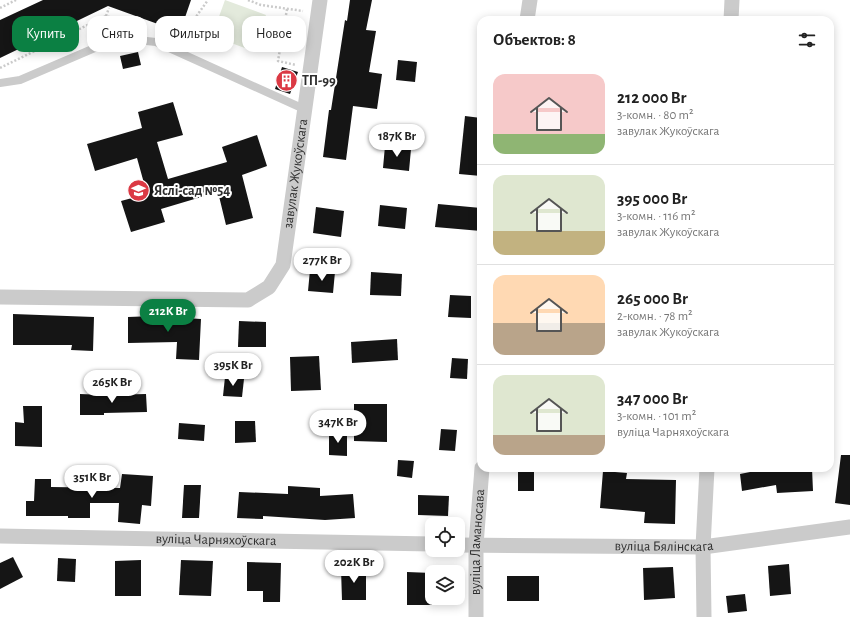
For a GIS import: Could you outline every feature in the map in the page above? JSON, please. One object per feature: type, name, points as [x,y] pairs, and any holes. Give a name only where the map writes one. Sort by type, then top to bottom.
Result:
[{"type":"street","points":[[528,16],[530,0]]},
{"type":"street","points":[[731,16],[732,0]]},
{"type":"street","name":"завулак Жукоўскага","points":[[0,297],[248,300],[269,287],[283,265],[319,7]]},
{"type":"street","name":"вуліца Ламаносава","points":[[476,617],[476,545],[482,472]]},
{"type":"street","points":[[704,617],[703,547],[707,472]]},
{"type":"street","name":"вуліца Бялінскага","points":[[476,545],[703,547],[850,526]]},
{"type":"street","name":"вуліца Чарняхоўскага","points":[[0,536],[425,544]]},
{"type":"street","points":[[465,545],[476,545]]},
{"type":"lane","points":[[0,83],[20,80],[118,38],[156,42],[304,110]]},
{"type":"path","points":[[0,8],[16,0]]},
{"type":"path","points":[[197,16],[208,0]]},
{"type":"path","points":[[248,0],[261,5],[287,9],[319,7]]},
{"type":"path","points":[[106,16],[110,8]]},
{"type":"path","points":[[287,9],[278,61],[300,65]]},
{"type":"shaded area","points":[[225,0],[266,15],[242,16],[242,47],[234,44],[234,16],[219,16]]},
{"type":"building","points":[[43,0],[191,0],[186,16],[155,16],[155,23],[147,20],[147,16],[136,16],[108,6],[79,20],[79,16],[12,16],[12,52],[0,58],[0,20]]},
{"type":"building","points":[[350,0],[372,0],[366,30],[376,31],[369,72],[382,74],[377,109],[353,106],[346,160],[323,157],[329,110],[331,110],[345,20],[347,21]]},
{"type":"building","points":[[138,52],[141,65],[123,69],[120,56]]},
{"type":"building","points":[[398,60],[417,62],[415,82],[396,80]]},
{"type":"building","name":"ТП-99","points":[[282,67],[298,72],[290,94],[275,89]]},
{"type":"building","points":[[173,102],[183,135],[157,142],[168,179],[227,162],[222,147],[257,135],[267,166],[242,175],[253,218],[226,225],[218,192],[161,209],[165,222],[131,232],[121,201],[147,194],[137,158],[95,171],[87,144],[142,128],[138,112]]},
{"type":"building","points":[[465,116],[477,118],[477,176],[459,174]]},
{"type":"building","points":[[385,146],[411,149],[409,171],[383,168]]},
{"type":"building","points":[[438,204],[477,208],[477,231],[435,227]]},
{"type":"building","points":[[380,205],[407,208],[405,229],[378,226]]},
{"type":"building","points":[[316,207],[344,211],[341,237],[313,233]]},
{"type":"building","points":[[310,270],[335,272],[333,293],[308,291]]},
{"type":"building","points":[[371,272],[402,274],[401,296],[370,295]]},
{"type":"building","points":[[450,295],[471,296],[471,318],[448,317]]},
{"type":"building","points":[[13,314],[94,317],[93,351],[71,350],[72,345],[13,345]]},
{"type":"building","points":[[154,316],[201,319],[199,360],[176,359],[177,342],[128,343],[128,317]]},
{"type":"building","points":[[239,321],[266,322],[266,347],[238,347]]},
{"type":"building","points":[[397,339],[398,360],[352,363],[351,342]]},
{"type":"building","points":[[319,356],[321,390],[291,391],[290,357]]},
{"type":"building","points":[[452,358],[468,359],[467,379],[450,378]]},
{"type":"building","points":[[225,377],[244,379],[242,397],[223,396]]},
{"type":"building","points":[[80,394],[146,394],[147,412],[80,415]]},
{"type":"building","points":[[354,404],[387,404],[387,442],[354,441]]},
{"type":"building","points":[[23,406],[42,406],[42,447],[15,446],[15,422],[24,423]]},
{"type":"building","points":[[235,421],[255,421],[256,442],[235,443]]},
{"type":"building","points":[[179,423],[205,425],[204,441],[178,439]]},
{"type":"building","points":[[441,429],[457,430],[455,451],[439,450]]},
{"type":"building","points":[[329,433],[347,434],[347,456],[329,455]]},
{"type":"building","points":[[841,455],[850,455],[850,505],[835,503]]},
{"type":"building","points":[[398,460],[414,461],[412,478],[397,476]]},
{"type":"building","points":[[518,472],[534,472],[534,491],[518,491]]},
{"type":"building","points":[[603,472],[627,473],[626,479],[676,480],[675,524],[644,523],[645,512],[600,508]]},
{"type":"building","points":[[750,472],[812,472],[813,491],[777,493],[776,485],[742,491],[740,474]]},
{"type":"building","points":[[122,474],[153,476],[151,506],[142,505],[140,524],[118,522],[119,503],[90,503],[90,518],[68,518],[68,516],[26,516],[26,501],[34,501],[35,479],[51,479],[51,487],[120,488]]},
{"type":"building","points":[[184,485],[201,485],[199,518],[182,518]]},
{"type":"building","points":[[288,486],[320,488],[320,496],[353,494],[355,518],[325,520],[263,516],[263,519],[237,518],[239,492],[288,494]]},
{"type":"building","points":[[418,495],[449,496],[448,516],[418,515]]},
{"type":"building","points":[[13,557],[23,577],[0,589],[0,563]]},
{"type":"building","points":[[58,558],[76,559],[75,582],[57,581]]},
{"type":"building","points":[[141,560],[141,596],[115,596],[115,561]]},
{"type":"building","points":[[181,560],[213,561],[211,596],[179,595]]},
{"type":"building","points":[[247,562],[281,563],[280,602],[263,602],[263,591],[247,591]]},
{"type":"building","points":[[789,564],[791,594],[770,596],[768,566]]},
{"type":"building","points":[[673,567],[675,598],[644,600],[643,568]]},
{"type":"building","points":[[341,569],[366,569],[366,600],[342,600]]},
{"type":"building","points":[[407,572],[425,573],[425,605],[407,605]]},
{"type":"building","points":[[507,576],[539,576],[539,601],[507,601]]},
{"type":"building","points":[[745,594],[747,611],[728,613],[726,596]]},
{"type":"place","name":"ТП-99","points":[[286,81]]},
{"type":"place","name":"Яслі-сад №54","points":[[139,191]]}]
